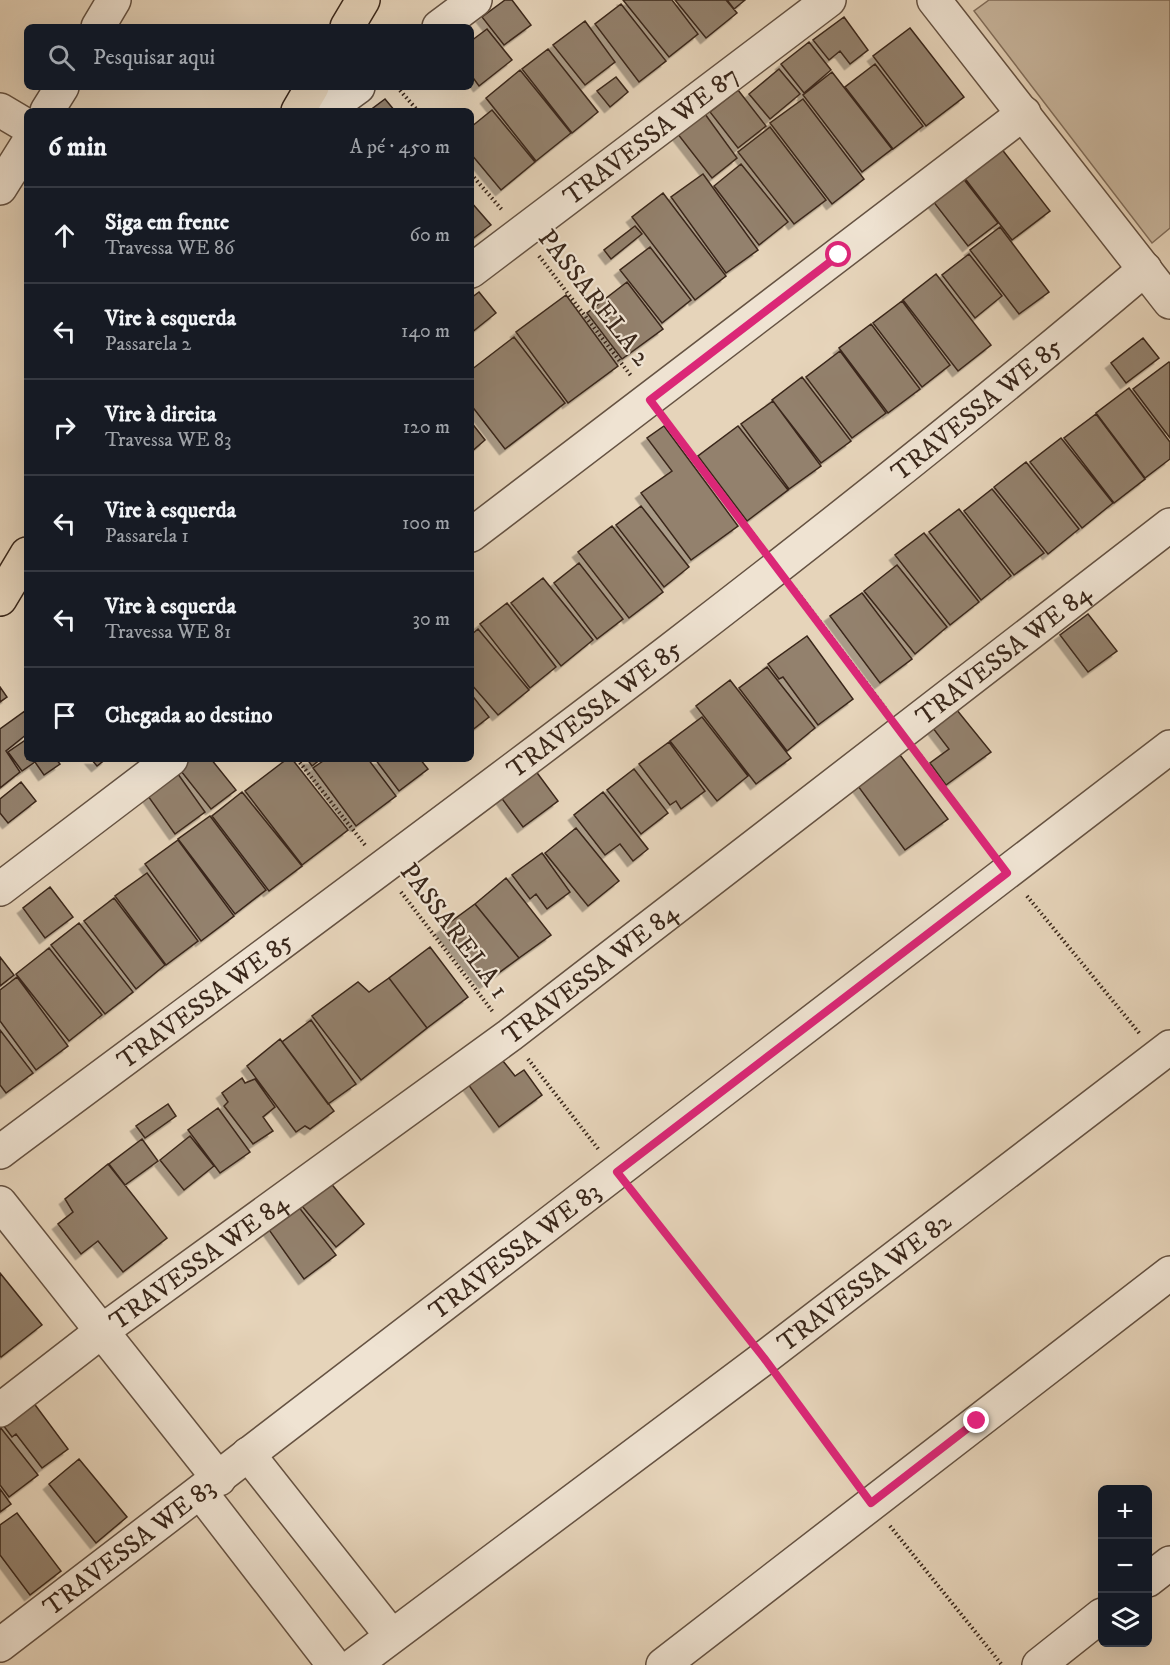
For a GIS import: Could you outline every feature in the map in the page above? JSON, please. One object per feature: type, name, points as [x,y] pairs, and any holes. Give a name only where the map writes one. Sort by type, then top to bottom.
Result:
[{"type":"main road","points":[[349,24],[363,0]]},
{"type":"main road","points":[[300,108],[310,90]]},
{"type":"main road","points":[[10,592],[24,561]]},
{"type":"street","points":[[100,24],[114,0]]},
{"type":"street","points":[[443,24],[476,0]]},
{"type":"street","name":"TRAVESSA WE 87","points":[[474,269],[830,0]]},
{"type":"street","points":[[934,0],[1024,112],[1170,302]]},
{"type":"street","points":[[49,108],[60,90]]},
{"type":"street","points":[[329,108],[354,90]]},
{"type":"street","points":[[0,110],[24,124]]},
{"type":"street","points":[[474,533],[1024,112]]},
{"type":"street","points":[[0,188],[24,150]]},
{"type":"street","name":"TRAVESSA WE 85","points":[[0,1152],[666,653],[1022,374],[1145,269]]},
{"type":"street","name":"TRAVESSA WE 84","points":[[0,1410],[102,1331],[510,1035],[1170,525]]},
{"type":"street","name":"TRAVESSA WE 83","points":[[0,1645],[1170,747]]},
{"type":"street","points":[[0,889],[167,762]]},
{"type":"street","name":"TRAVESSA WE 82","points":[[336,1664],[392,1635],[764,1358],[1164,1052]]},
{"type":"street","points":[[0,1203],[102,1331],[336,1664]]},
{"type":"street","points":[[663,1665],[1170,1273]]},
{"type":"street","points":[[248,1454],[392,1635]]},
{"type":"street","points":[[1152,1577],[1170,1563]]},
{"type":"street","points":[[1038,1665],[1098,1618]]},
{"type":"path","points":[[400,90],[416,108]]},
{"type":"path","name":"PASSARELA 2","points":[[474,178],[521,233],[777,565],[1007,873],[1164,1052]]},
{"type":"path","name":"PASSARELA 1","points":[[299,762],[764,1358],[871,1503],[1002,1665]]},
{"type":"shaded area","points":[[989,0],[1170,0],[1170,228],[1152,243],[974,11]]},
{"type":"building","points":[[505,0],[512,0],[531,25],[504,45],[482,17]]},
{"type":"building","points":[[623,0],[672,0],[698,34],[669,57]]},
{"type":"building","points":[[675,0],[726,0],[737,13],[706,38]]},
{"type":"building","points":[[727,0],[745,0],[734,9]]},
{"type":"building","points":[[621,4],[666,61],[639,82],[595,24]]},
{"type":"building","points":[[844,17],[868,50],[850,64],[840,51],[829,60],[813,40]]},
{"type":"building","points":[[585,21],[615,62],[585,85],[553,45]]},
{"type":"building","points":[[910,28],[964,97],[926,126],[873,56]]},
{"type":"building","points":[[487,29],[512,60],[479,86],[474,79],[474,39]]},
{"type":"building","points":[[809,42],[831,70],[804,93],[781,64]]},
{"type":"building","points":[[548,49],[598,112],[572,133],[522,69]]},
{"type":"building","points":[[875,64],[923,126],[893,149],[845,87]]},
{"type":"building","points":[[779,69],[800,94],[770,119],[749,94]]},
{"type":"building","points":[[520,70],[571,133],[536,161],[486,98]]},
{"type":"building","points":[[832,72],[892,149],[862,172],[803,95]]},
{"type":"building","points":[[616,77],[628,92],[610,107],[597,91]]},
{"type":"building","points":[[738,90],[766,126],[738,148],[710,112]]},
{"type":"building","points":[[385,99],[392,108],[373,108]]},
{"type":"building","points":[[803,99],[864,179],[832,204],[770,123]]},
{"type":"building","points":[[492,110],[535,162],[501,190],[474,158],[474,125]]},
{"type":"building","points":[[705,114],[737,158],[712,178],[677,133]]},
{"type":"building","points":[[770,127],[826,200],[794,224],[738,152]]},
{"type":"building","points":[[997,143],[1050,211],[1012,240],[960,172]]},
{"type":"building","points":[[741,164],[788,222],[759,245],[714,186]]},
{"type":"building","points":[[955,168],[998,223],[968,246],[925,191]]},
{"type":"building","points":[[703,174],[758,250],[726,273],[671,197]]},
{"type":"building","points":[[663,193],[726,276],[695,300],[632,217]]},
{"type":"building","points":[[474,205],[491,225],[474,238]]},
{"type":"building","points":[[635,226],[642,234],[611,259],[604,250]]},
{"type":"building","points":[[1000,227],[1049,292],[1019,314],[970,250]]},
{"type":"building","points":[[650,247],[691,300],[662,323],[620,270]]},
{"type":"building","points":[[969,254],[1002,296],[975,318],[942,275]]},
{"type":"building","points":[[936,274],[991,345],[958,371],[903,300]]},
{"type":"building","points":[[627,282],[663,329],[622,359],[587,313]]},
{"type":"building","points":[[479,292],[496,313],[474,331],[474,296]]},
{"type":"building","points":[[566,295],[618,366],[568,403],[516,332]]},
{"type":"building","points":[[902,301],[950,365],[922,387],[873,323]]},
{"type":"building","points":[[871,324],[920,389],[888,413],[839,348]]},
{"type":"building","points":[[514,337],[565,403],[505,449],[474,409],[474,368]]},
{"type":"building","points":[[1143,338],[1159,358],[1126,383],[1111,363]]},
{"type":"building","points":[[840,351],[886,413],[852,438],[806,377]]},
{"type":"building","points":[[1170,363],[1170,438],[1133,389]]},
{"type":"building","points":[[802,377],[851,441],[821,463],[772,400]]},
{"type":"building","points":[[1129,388],[1170,442],[1170,459],[1145,478],[1096,413]]},
{"type":"building","points":[[773,401],[821,466],[789,489],[741,424]]},
{"type":"building","points":[[1096,414],[1145,479],[1114,503],[1064,438]]},
{"type":"building","points":[[474,426],[485,440],[474,449]]},
{"type":"building","points":[[664,426],[738,526],[691,560],[641,493],[672,471],[647,438]]},
{"type":"building","points":[[738,426],[788,490],[747,521],[698,456]]},
{"type":"building","points":[[1061,438],[1113,503],[1082,528],[1030,462]]},
{"type":"building","points":[[1026,462],[1079,529],[1048,554],[994,487]]},
{"type":"building","points":[[992,489],[1044,553],[1014,575],[964,511]]},
{"type":"building","points":[[641,506],[689,567],[664,587],[616,525]]},
{"type":"building","points":[[959,509],[1011,576],[981,600],[929,532]]},
{"type":"building","points":[[612,526],[663,592],[629,618],[578,552]]},
{"type":"building","points":[[924,533],[979,602],[950,625],[895,555]]},
{"type":"building","points":[[579,563],[623,619],[597,639],[554,583]]},
{"type":"building","points":[[897,565],[947,627],[915,654],[864,591]]},
{"type":"building","points":[[543,578],[593,640],[561,666],[511,603]]},
{"type":"building","points":[[862,593],[912,659],[880,683],[830,616]]},
{"type":"building","points":[[507,603],[556,667],[530,688],[480,624]]},
{"type":"building","points":[[1088,614],[1117,651],[1088,672],[1060,635]]},
{"type":"building","points":[[478,629],[529,690],[498,715],[474,687],[474,632]]},
{"type":"building","points":[[807,636],[853,699],[818,725],[783,677],[779,679],[768,664]]},
{"type":"building","points":[[767,667],[815,728],[787,751],[739,688]]},
{"type":"building","points":[[730,680],[791,758],[756,784],[696,706]]},
{"type":"building","points":[[0,687],[7,697],[0,702]]},
{"type":"building","points":[[474,698],[489,717],[474,729]]},
{"type":"building","points":[[952,704],[991,752],[946,785],[930,763],[949,749],[926,719]]},
{"type":"building","points":[[24,712],[24,736],[6,751],[20,772],[0,788],[0,729]]},
{"type":"building","points":[[702,717],[748,776],[717,801],[670,741]]},
{"type":"building","points":[[24,741],[24,762],[35,762],[22,771],[8,752]]},
{"type":"building","points":[[669,742],[705,791],[681,809],[676,801],[670,805],[639,764]]},
{"type":"building","points":[[897,751],[948,819],[905,850],[855,782]]},
{"type":"building","points":[[35,762],[58,762],[60,764],[44,775]]},
{"type":"building","points":[[183,762],[213,762],[236,790],[211,809],[177,766]]},
{"type":"building","points":[[283,762],[294,762],[348,830],[302,865],[245,791]]},
{"type":"building","points":[[322,762],[370,762],[396,796],[356,826],[313,768]]},
{"type":"building","points":[[377,762],[422,762],[428,769],[399,791]]},
{"type":"building","points":[[173,767],[205,812],[175,834],[143,789]]},
{"type":"building","points":[[634,769],[668,813],[641,834],[607,790]]},
{"type":"building","points":[[535,770],[558,801],[523,827],[500,796]]},
{"type":"building","points":[[21,782],[36,801],[8,823],[0,813],[0,799]]},
{"type":"building","points":[[242,792],[302,866],[269,891],[212,816]]},
{"type":"building","points":[[603,792],[648,849],[633,861],[620,844],[605,855],[574,815]]},
{"type":"building","points":[[210,816],[266,890],[235,914],[178,839]]},
{"type":"building","points":[[576,828],[619,881],[588,906],[545,853]]},
{"type":"building","points":[[178,840],[234,916],[201,941],[145,864]]},
{"type":"building","points":[[542,853],[570,892],[547,909],[536,894],[530,899],[512,875]]},
{"type":"building","points":[[147,873],[198,941],[166,965],[115,896]]},
{"type":"building","points":[[506,878],[551,935],[519,958],[475,904]]},
{"type":"building","points":[[50,887],[73,917],[45,938],[23,908]]},
{"type":"building","points":[[114,898],[165,965],[136,989],[84,921]]},
{"type":"building","points":[[475,904],[519,958],[485,983],[441,929]]},
{"type":"building","points":[[79,923],[133,992],[105,1014],[51,945]]},
{"type":"building","points":[[430,947],[468,997],[427,1028],[389,978]]},
{"type":"building","points":[[49,948],[102,1015],[69,1041],[16,974]]},
{"type":"building","points":[[0,957],[14,975],[0,986]]},
{"type":"building","points":[[17,977],[68,1046],[36,1070],[0,1021],[0,990]]},
{"type":"building","points":[[389,978],[427,1028],[361,1080],[312,1016],[358,982],[369,992]]},
{"type":"building","points":[[311,1020],[356,1084],[328,1104],[282,1042]]},
{"type":"building","points":[[0,1030],[33,1073],[6,1093],[0,1085]]},
{"type":"building","points":[[280,1039],[334,1111],[310,1129],[305,1126],[296,1132],[247,1066]]},
{"type":"building","points":[[499,1056],[515,1076],[524,1070],[542,1095],[499,1127],[465,1080]]},
{"type":"building","points":[[242,1078],[245,1083],[255,1079],[275,1107],[263,1117],[273,1131],[253,1144],[224,1106],[228,1102],[222,1093]]},
{"type":"building","points":[[168,1104],[176,1116],[145,1138],[136,1126]]},
{"type":"building","points":[[218,1108],[250,1152],[220,1173],[188,1130]]},
{"type":"building","points":[[190,1136],[214,1166],[184,1190],[160,1160]]},
{"type":"building","points":[[142,1139],[158,1161],[125,1185],[109,1164]]},
{"type":"building","points":[[108,1164],[167,1238],[123,1272],[98,1241],[81,1254],[58,1224],[73,1212],[65,1199]]},
{"type":"building","points":[[325,1176],[364,1224],[336,1247],[297,1200]]},
{"type":"building","points":[[291,1197],[336,1255],[304,1279],[262,1220]]},
{"type":"building","points":[[0,1273],[42,1325],[1,1357],[0,1356]]},
{"type":"building","points":[[27,1394],[68,1449],[42,1468],[16,1434],[12,1437],[0,1421]]},
{"type":"building","points":[[0,1427],[38,1475],[9,1497],[0,1485]]},
{"type":"building","points":[[79,1459],[127,1517],[96,1543],[49,1484]]},
{"type":"building","points":[[0,1489],[11,1504],[0,1512]]},
{"type":"building","points":[[17,1513],[61,1571],[30,1595],[0,1555],[0,1525]]},
{"type":"route","points":[[839,255],[650,400],[777,565],[1007,873],[617,1172],[764,1358],[871,1503],[977,1421]]}]
